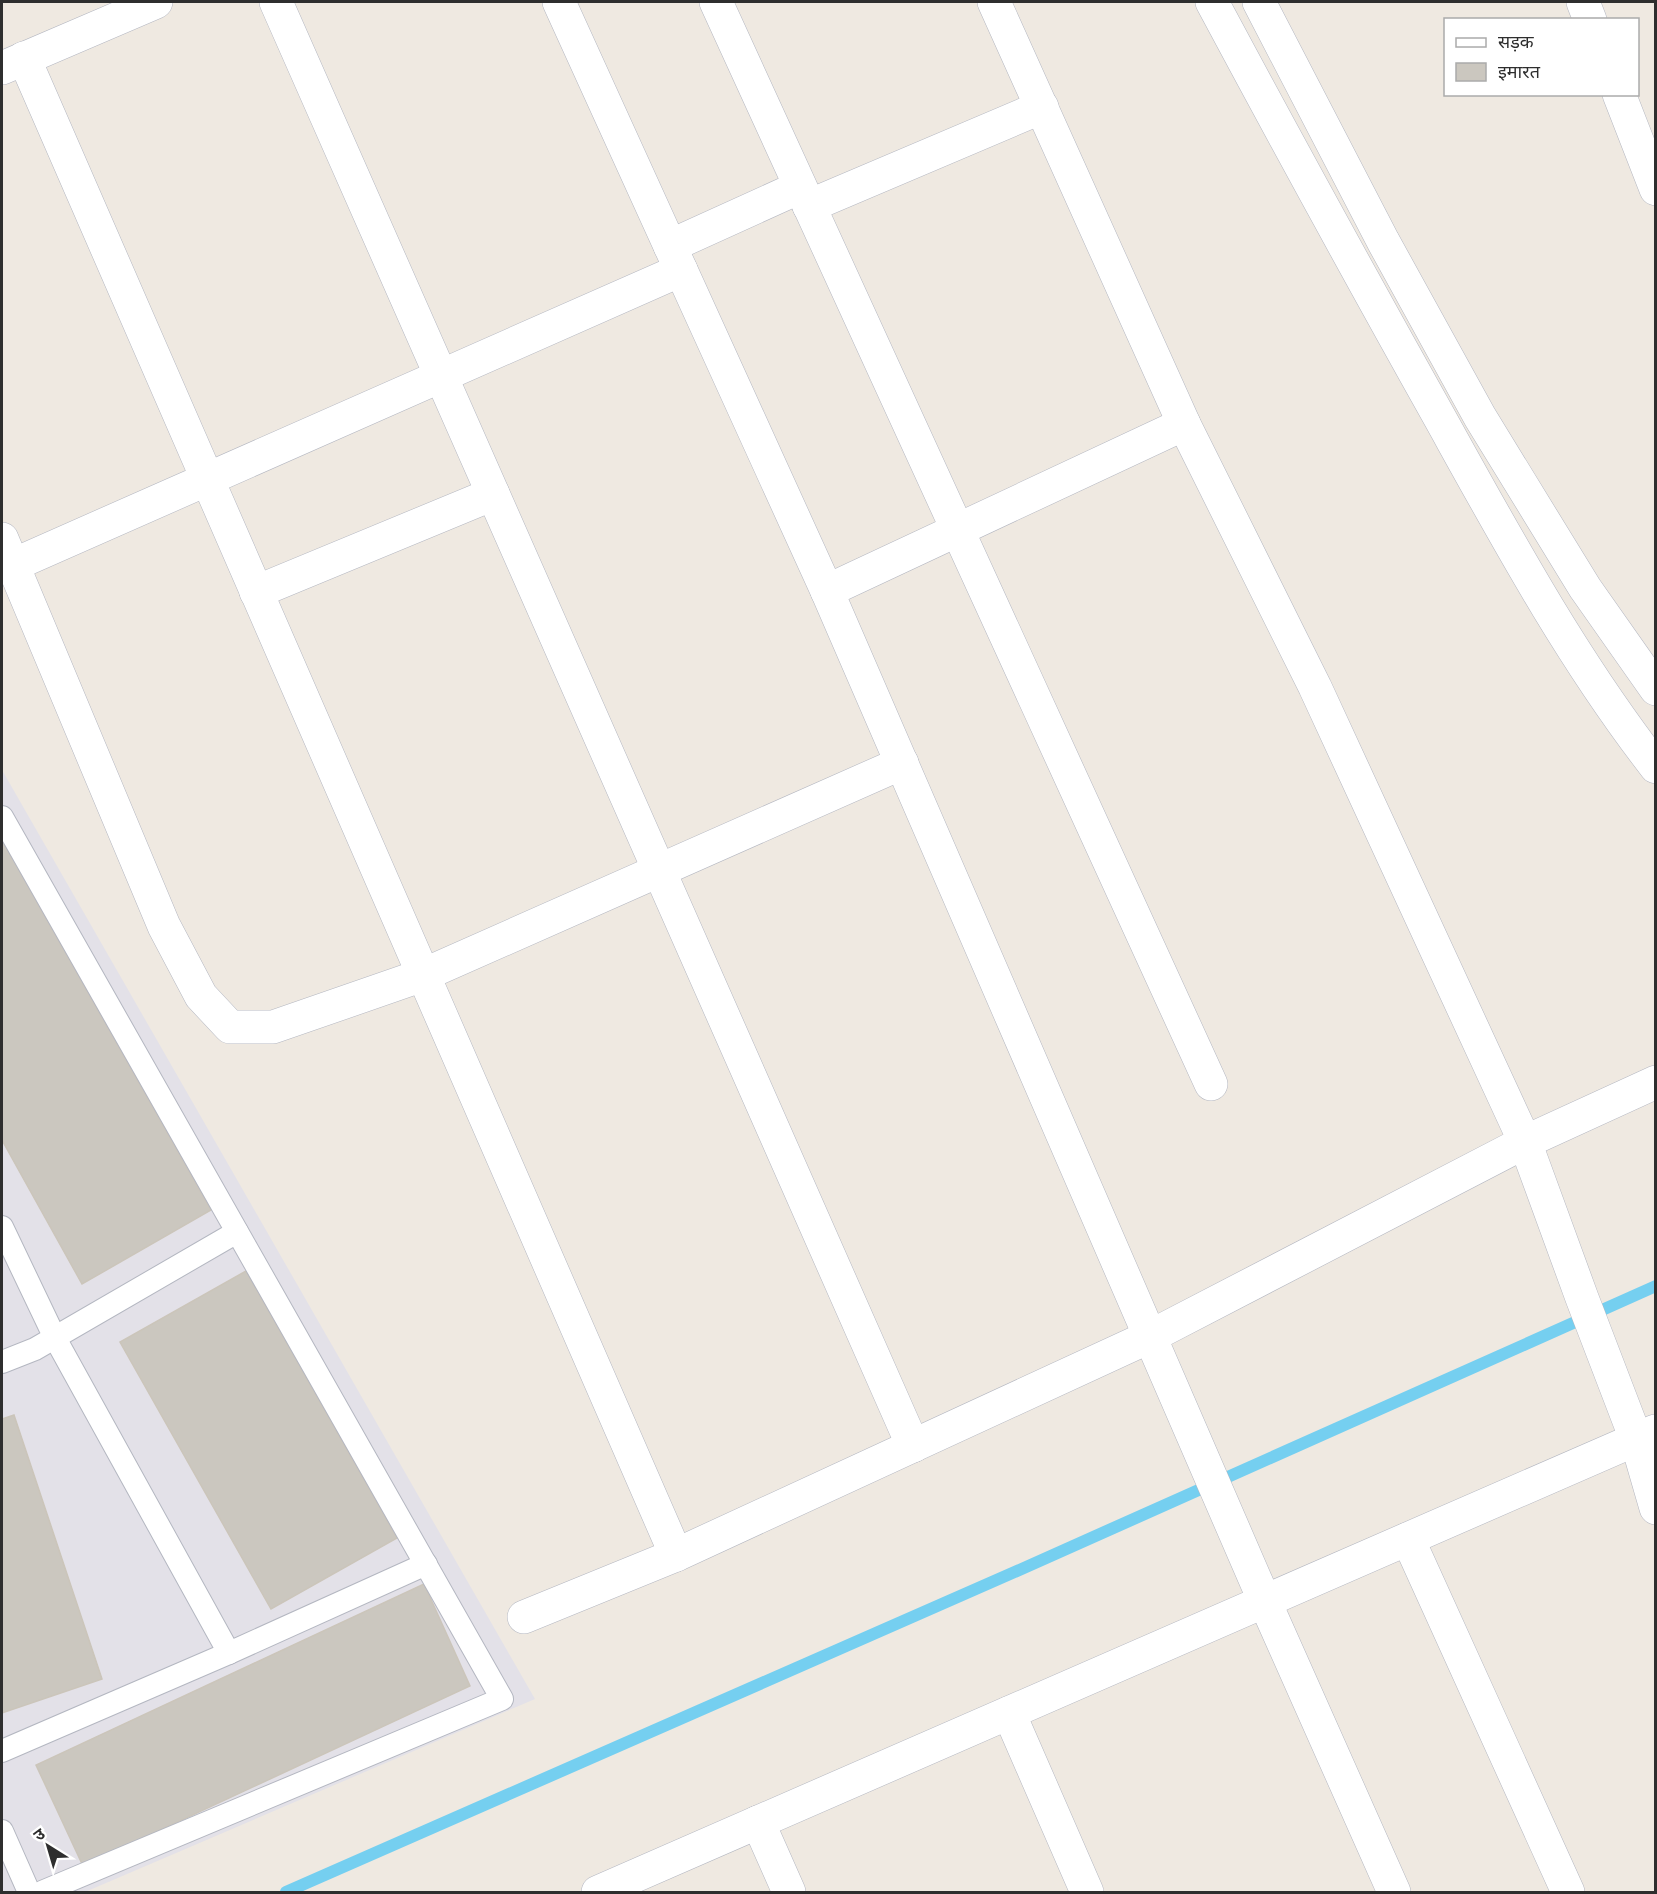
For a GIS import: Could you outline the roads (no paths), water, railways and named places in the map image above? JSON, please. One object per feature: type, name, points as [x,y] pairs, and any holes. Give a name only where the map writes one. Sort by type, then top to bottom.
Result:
[{"type":"street","points":[[156,2],[13,63],[207,479],[676,1555]]},
{"type":"street","points":[[276,2],[913,1446]]},
{"type":"street","points":[[559,2],[827,591],[1265,1602],[1394,1893]]},
{"type":"street","points":[[716,2],[1211,1084]]},
{"type":"street","points":[[994,2],[1185,423],[1315,687],[1525,1142],[1581,1298],[1646,1435],[1656,1508]]},
{"type":"street","points":[[1212,2],[1311,187],[1519,561],[1591,678],[1656,767]]},
{"type":"street","points":[[1259,2],[1383,241],[1480,417],[1585,588],[1656,689]]},
{"type":"street","points":[[1583,2],[1589,18]]},
{"type":"street","points":[[1620,96],[1656,189]]},
{"type":"street","points":[[902,764],[423,975],[273,1027],[230,1027],[201,996],[164,926],[7,552],[207,479],[441,376],[804,196],[1042,107]]},
{"type":"street","points":[[827,591],[1185,423]]},
{"type":"street","points":[[256,592],[493,494]]},
{"type":"street","points":[[524,1617],[676,1555],[1151,1336],[1525,1142],[1656,1082]]},
{"type":"street","points":[[598,1893],[1646,1435]]},
{"type":"street","points":[[1408,1539],[1568,1893]]},
{"type":"street","points":[[1009,1713],[1087,1893]]},
{"type":"street","points":[[758,1822],[789,1893]]},
{"type":"lane","points":[[2,817],[502,1699],[42,1893]]},
{"type":"lane","points":[[2,1227],[55,1338],[230,1653]]},
{"type":"lane","points":[[2,1362],[55,1338],[237,1232]]},
{"type":"lane","points":[[2,1751],[230,1653],[426,1564]]},
{"type":"lane","points":[[2,1831],[29,1893]]},
{"type":"waterway","points":[[286,1892],[1017,1571],[1656,1286]]}]
